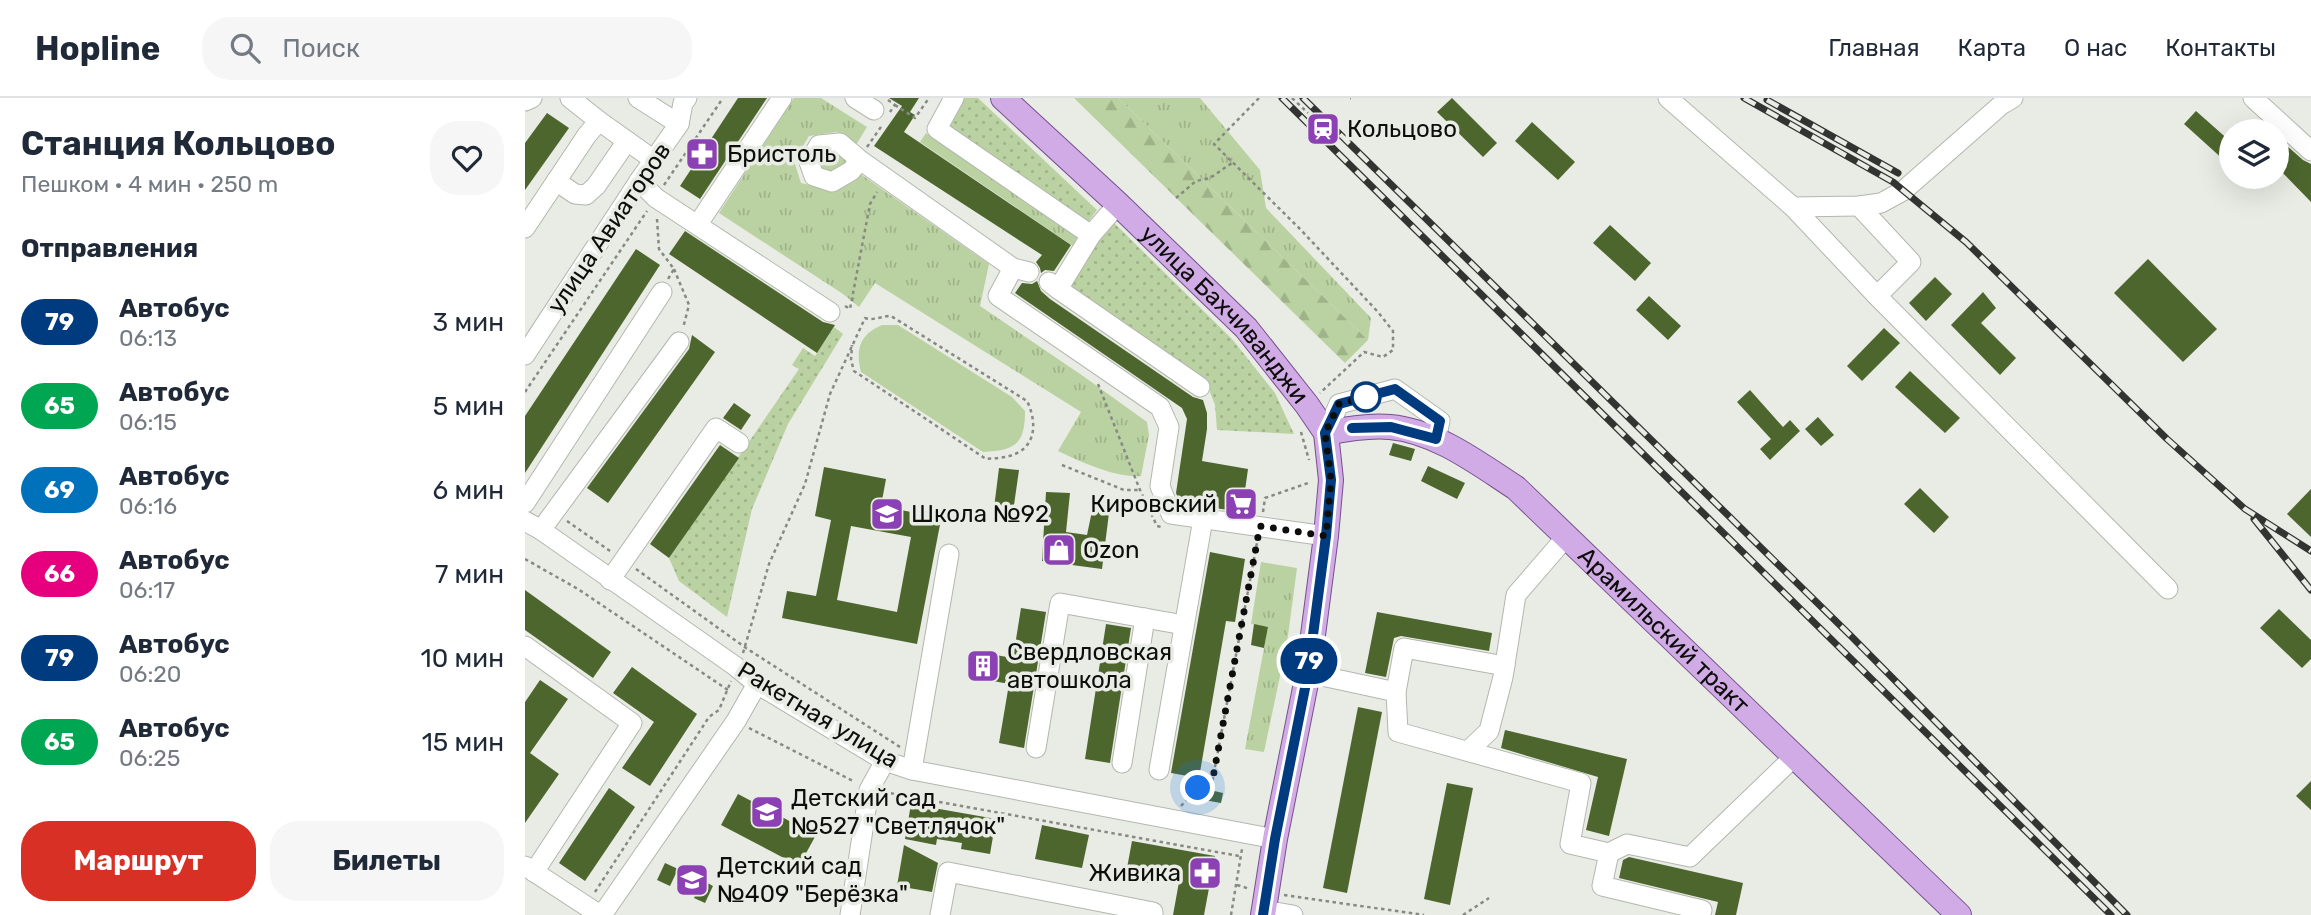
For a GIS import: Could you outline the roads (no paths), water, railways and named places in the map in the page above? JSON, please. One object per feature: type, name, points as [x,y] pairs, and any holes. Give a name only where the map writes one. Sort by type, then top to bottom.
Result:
[{"type":"main road","name":"улица Бахчиванджи","points":[[1003,98],[1246,328],[1307,405],[1325,433],[1331,480],[1326,536],[1308,673],[1264,906]]},
{"type":"main road","name":"Арамильский тракт","points":[[1325,433],[1352,428],[1391,427],[1446,450],[1516,488],[1959,915]]},
{"type":"street","points":[[525,100],[532,98]]},
{"type":"street","points":[[570,98],[654,160]]},
{"type":"street","points":[[638,98],[679,124]]},
{"type":"street","name":"улица Авиаторов","points":[[525,355],[679,124],[683,103],[687,98]]},
{"type":"street","points":[[698,224],[782,98]]},
{"type":"street","points":[[855,98],[874,110]]},
{"type":"street","points":[[954,98],[937,129],[1091,236]]},
{"type":"street","points":[[1668,98],[1793,207],[1877,296],[2168,589]]},
{"type":"street","points":[[1793,207],[1881,203],[1903,191],[2001,105],[2013,98]]},
{"type":"street","points":[[2253,98],[2311,151]]},
{"type":"street","points":[[525,228],[599,121]]},
{"type":"street","points":[[556,181],[575,194],[586,195],[596,186],[627,141]]},
{"type":"street","points":[[860,160],[1021,270],[998,296],[1160,407],[1169,427],[1160,486],[1171,514],[1326,536]]},
{"type":"street","points":[[639,181],[656,198],[840,310]]},
{"type":"street","points":[[1118,204],[1053,286],[1200,387]]},
{"type":"street","points":[[1859,206],[1911,262],[1877,296]]},
{"type":"street","points":[[525,503],[662,292]]},
{"type":"street","points":[[533,526],[554,512],[679,342]]},
{"type":"street","points":[[1325,433],[1339,404],[1395,389],[1440,421],[1446,450]]},
{"type":"street","points":[[610,580],[716,428],[739,443]]},
{"type":"street","points":[[1159,770],[1203,519]]},
{"type":"street","name":"Ракетная улица","points":[[533,526],[757,684],[885,761],[913,762],[1275,839]]},
{"type":"street","points":[[1468,751],[1489,731],[1505,666],[1516,595],[1567,536]]},
{"type":"street","points":[[913,762],[949,554]]},
{"type":"street","points":[[1036,748],[1059,603],[1184,625]]},
{"type":"street","points":[[1122,763],[1145,618]]},
{"type":"street","points":[[525,646],[632,723],[530,869],[596,912],[683,807],[757,684]]},
{"type":"street","points":[[1505,666],[1404,648],[1395,692],[1398,732],[1581,783],[1570,844],[1609,853],[1627,844],[1690,857],[1795,756]]},
{"type":"street","points":[[1308,673],[1395,692]]},
{"type":"street","points":[[850,915],[869,790],[885,761]]},
{"type":"street","points":[[1609,853],[1602,886],[1702,910]]},
{"type":"street","points":[[940,915],[948,872],[1153,912],[1153,915]]},
{"type":"street","points":[[1264,906],[1293,915]]},
{"type":"railway","points":[[1282,98],[2111,915]]},
{"type":"railway","points":[[1303,98],[1851,636],[2127,915]]},
{"type":"railway","points":[[1744,98],[1893,182],[1966,242],[2167,439],[2245,509],[2311,551]]},
{"type":"railway","points":[[1767,100],[1898,173]]},
{"type":"railway","points":[[2254,519],[2311,590]]},
{"type":"place","name":"Кольцово","points":[[1323,129]]},
{"type":"place","name":"Бристоль","points":[[702,154]]},
{"type":"place","name":"Кировский","points":[[1241,504]]},
{"type":"place","name":"Школа №92","points":[[887,514]]},
{"type":"place","name":"Ozon","points":[[1059,550]]},
{"type":"place","name":"Свердловская автошкола","points":[[983,666]]},
{"type":"place","name":"Детский сад №527 \"Светлячок\"","points":[[767,812]]},
{"type":"place","name":"Живика","points":[[1205,873]]},
{"type":"place","name":"Детский сад №409 \"Берёзка\"","points":[[692,880]]}]
